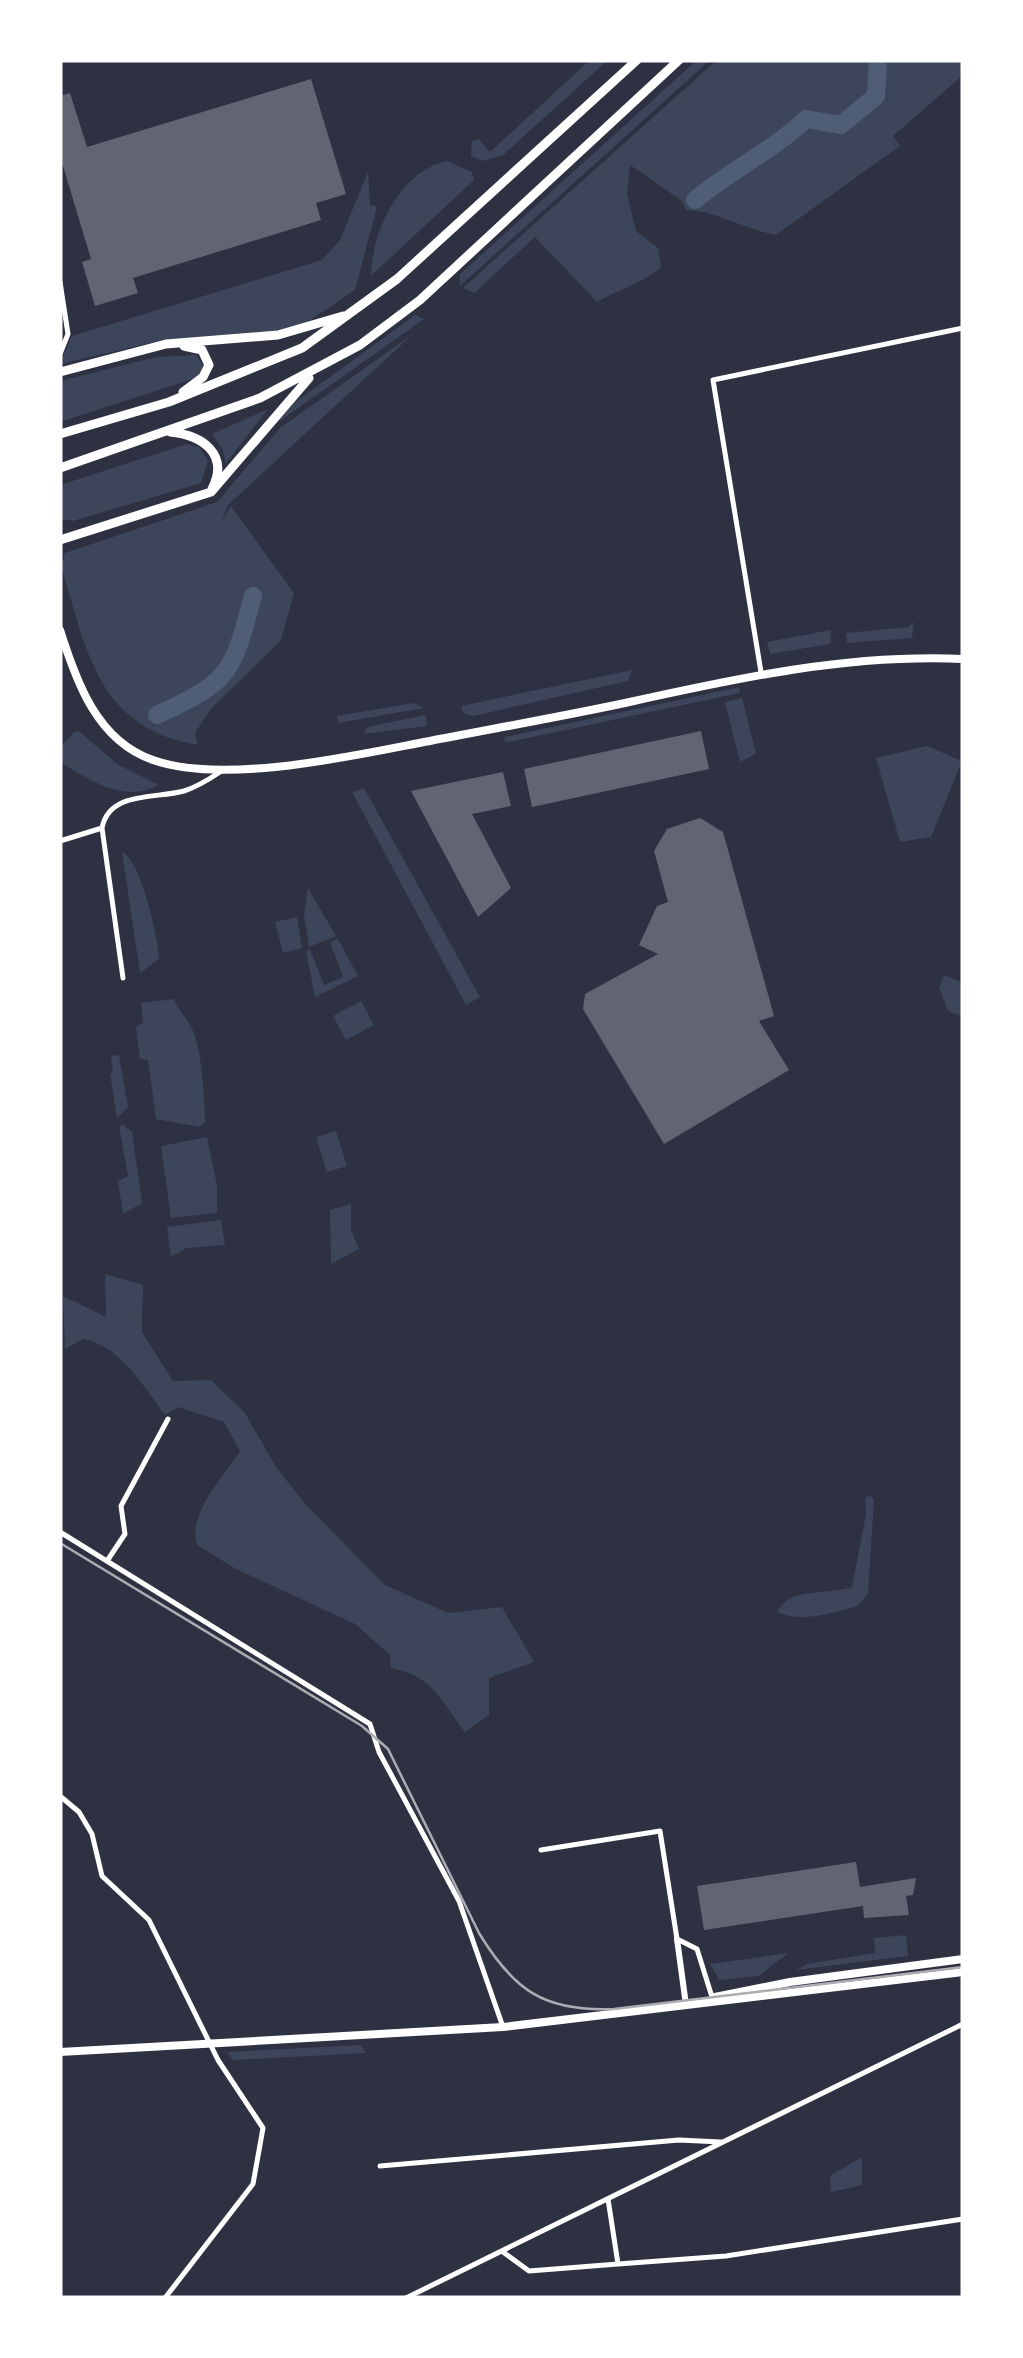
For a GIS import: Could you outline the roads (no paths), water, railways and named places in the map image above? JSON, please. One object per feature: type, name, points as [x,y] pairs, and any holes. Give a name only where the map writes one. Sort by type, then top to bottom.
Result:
[{"type":"main road","points":[[60,434],[170,402],[302,348],[398,279],[637,60]]},
{"type":"main road","points":[[60,468],[167,432],[314,373],[420,300],[679,60]]},
{"type":"main road","points":[[60,372],[166,344],[278,335],[351,314]]},
{"type":"main road","points":[[166,344],[202,350],[208,362],[202,377],[170,402]]},
{"type":"main road","points":[[60,540],[206,495],[222,483],[314,373]]},
{"type":"main road","points":[[167,432],[198,438],[214,453],[218,474],[206,495]]},
{"type":"main road","points":[[60,630],[86,698],[106,728],[153,760],[228,767],[299,764],[374,752],[761,672],[886,658],[963,658]]},
{"type":"main road","points":[[686,2005],[790,1982],[963,1959]]},
{"type":"main road","points":[[60,2052],[503,2028],[963,1972]]},
{"type":"street","points":[[60,282],[68,334],[60,354]]},
{"type":"street","points":[[761,672],[714,380],[963,328]]},
{"type":"street","points":[[123,978],[102,828],[104,814],[118,803],[186,790],[228,767]]},
{"type":"street","points":[[60,841],[102,828]]},
{"type":"street","points":[[107,1562],[124,1534],[121,1506],[168,1419]]},
{"type":"street","points":[[60,1532],[370,1724],[379,1752],[459,1900],[503,2028]]},
{"type":"street","points":[[60,1796],[79,1812],[92,1834],[102,1876],[149,1920],[210,2044],[262,2128],[261,2158],[254,2184],[164,2298]]},
{"type":"street","points":[[541,1850],[660,1830],[686,2005]]},
{"type":"street","points":[[677,1939],[697,1949],[712,1998]]},
{"type":"street","points":[[406,2298],[963,2024]]},
{"type":"street","points":[[380,2166],[679,2140],[725,2142]]},
{"type":"street","points":[[608,2199],[618,2264]]},
{"type":"street","points":[[502,2251],[529,2271],[726,2256],[963,2219]]},
{"type":"waterway","points":[[695,200],[806,119],[841,125],[876,96],[878,60]]},
{"type":"waterway","points":[[157,715],[200,693],[225,672],[240,643],[253,596]]},
{"type":"tram line","points":[[60,1543],[362,1726],[388,1749],[479,1933],[505,1970],[550,2002],[614,2009],[963,1967]]}]
